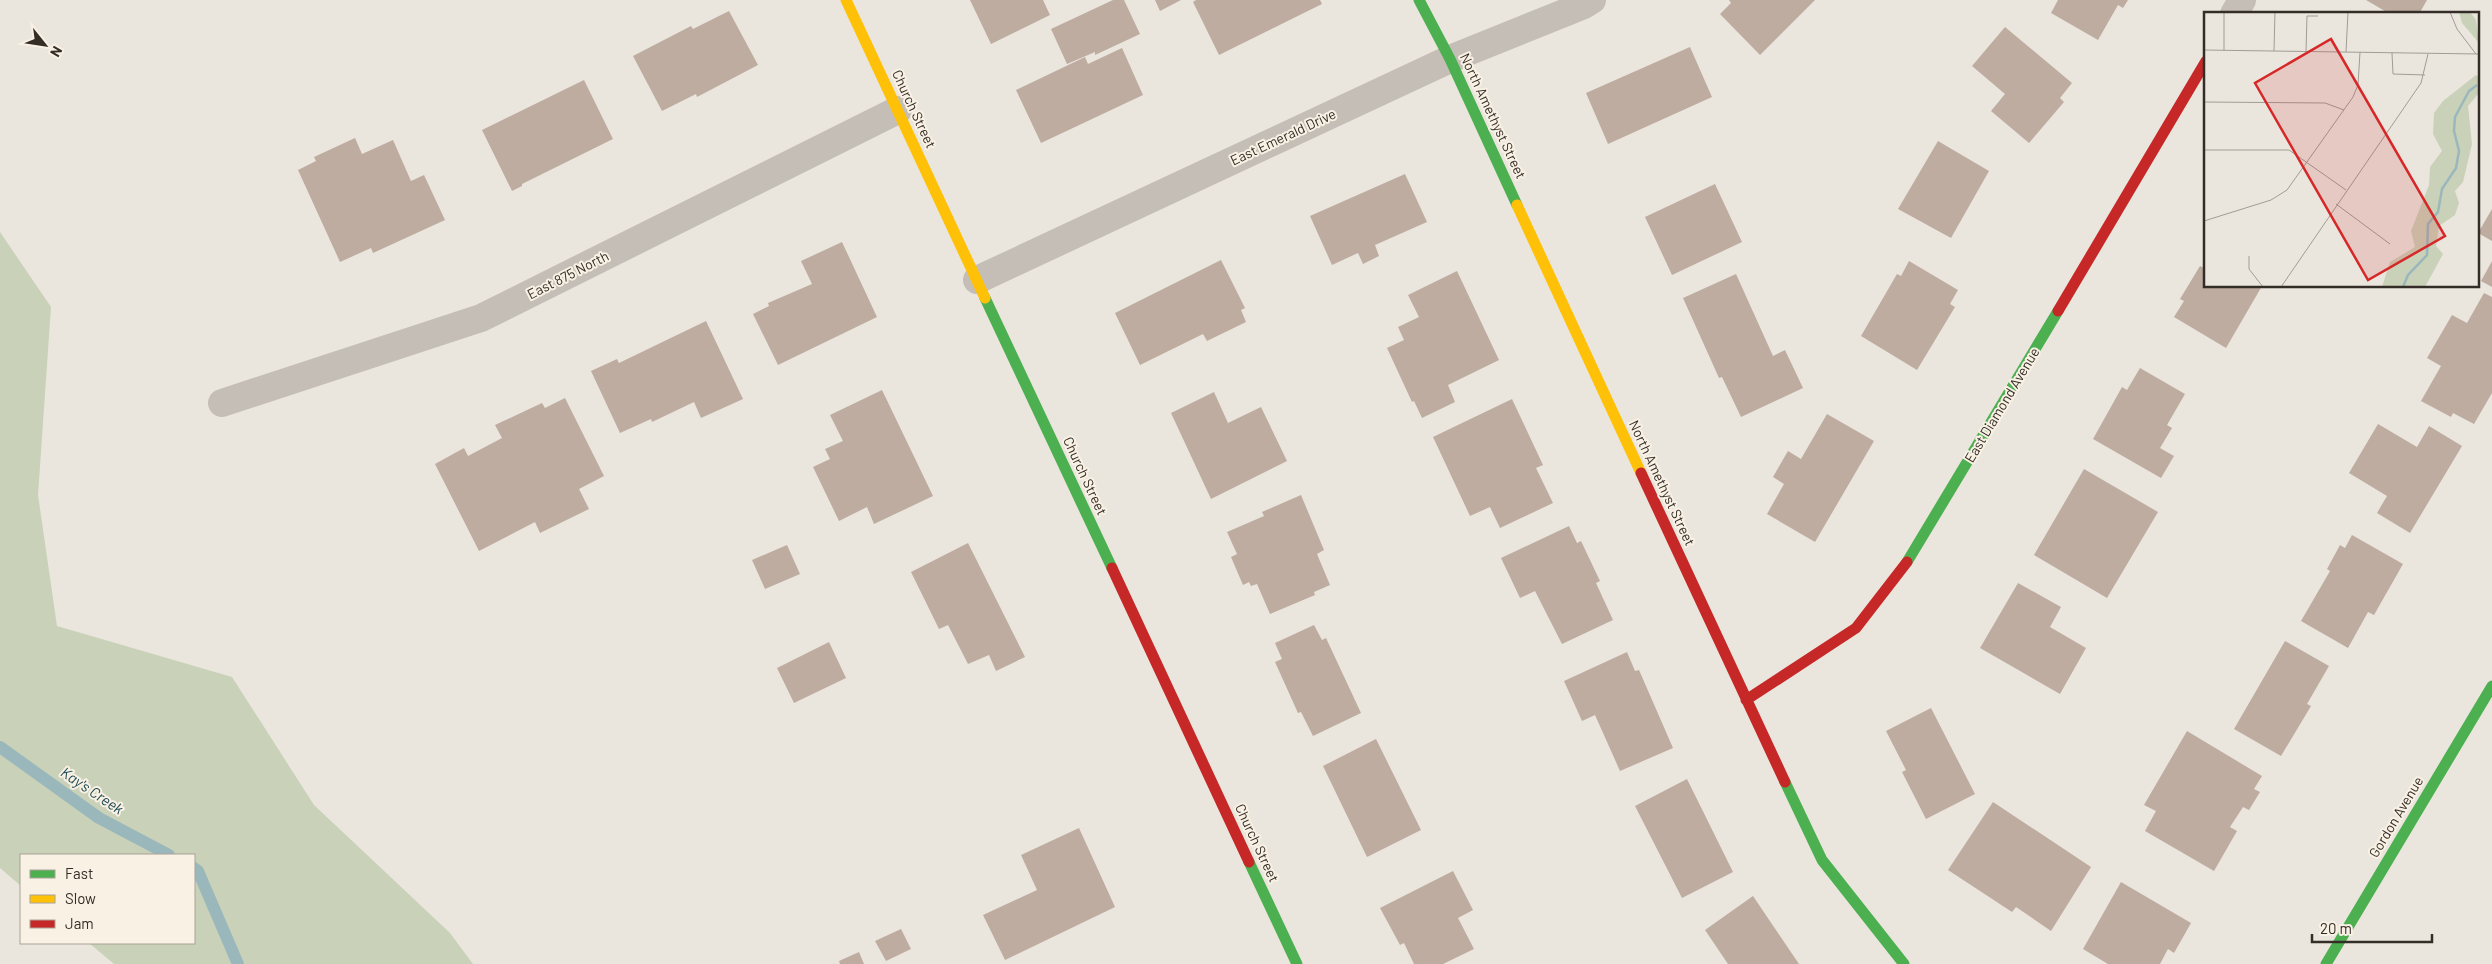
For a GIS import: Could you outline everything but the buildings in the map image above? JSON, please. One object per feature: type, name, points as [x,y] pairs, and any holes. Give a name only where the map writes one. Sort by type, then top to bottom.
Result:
[{"type":"street","name":"Church Street","points":[[846,0],[1297,964]]},
{"type":"street","name":"North Amethyst Street","points":[[1419,0],[1450,59],[1746,700],[1822,860],[1904,964]]},
{"type":"street","name":"East Emerald Drive","points":[[977,280],[1450,59],[1584,5],[1592,0]]},
{"type":"street","points":[[2235,12],[2242,0]]},
{"type":"street","name":"East Diamond Avenue","points":[[1746,700],[1856,628],[1915,552],[2204,64]]},
{"type":"street","name":"East 875 North","points":[[222,403],[481,318],[898,110]]},
{"type":"street","name":"Gordon Avenue","points":[[2326,964],[2492,686]]},
{"type":"green space","points":[[0,232],[51,307],[38,495],[57,626],[232,677],[314,805],[450,933],[473,964],[114,964],[90,944],[195,944],[195,854],[20,854],[20,885],[0,868]]},
{"type":"waterway","name":"Kay's Creek","points":[[0,747],[99,818],[167,854]]},
{"type":"waterway","name":"Kay's Creek","points":[[195,869],[198,871],[238,964]]},
{"type":"traffic: fast","points":[[1419,0],[1450,59],[1517,205]]},
{"type":"traffic: fast","points":[[985,298],[1112,568]]},
{"type":"traffic: fast","points":[[1907,562],[2058,311]]},
{"type":"traffic: fast","points":[[2326,964],[2492,686]]},
{"type":"traffic: fast","points":[[1785,782],[1822,860],[1904,964]]},
{"type":"traffic: fast","points":[[1249,862],[1297,964]]},
{"type":"traffic: slow","points":[[846,0],[985,298]]},
{"type":"traffic: slow","points":[[1517,205],[1641,473]]},
{"type":"traffic: jam","points":[[2058,311],[2204,64]]},
{"type":"traffic: jam","points":[[1641,473],[1785,782]]},
{"type":"traffic: jam","points":[[1746,700],[1856,628],[1907,562]]},
{"type":"traffic: jam","points":[[1112,568],[1249,862]]}]
